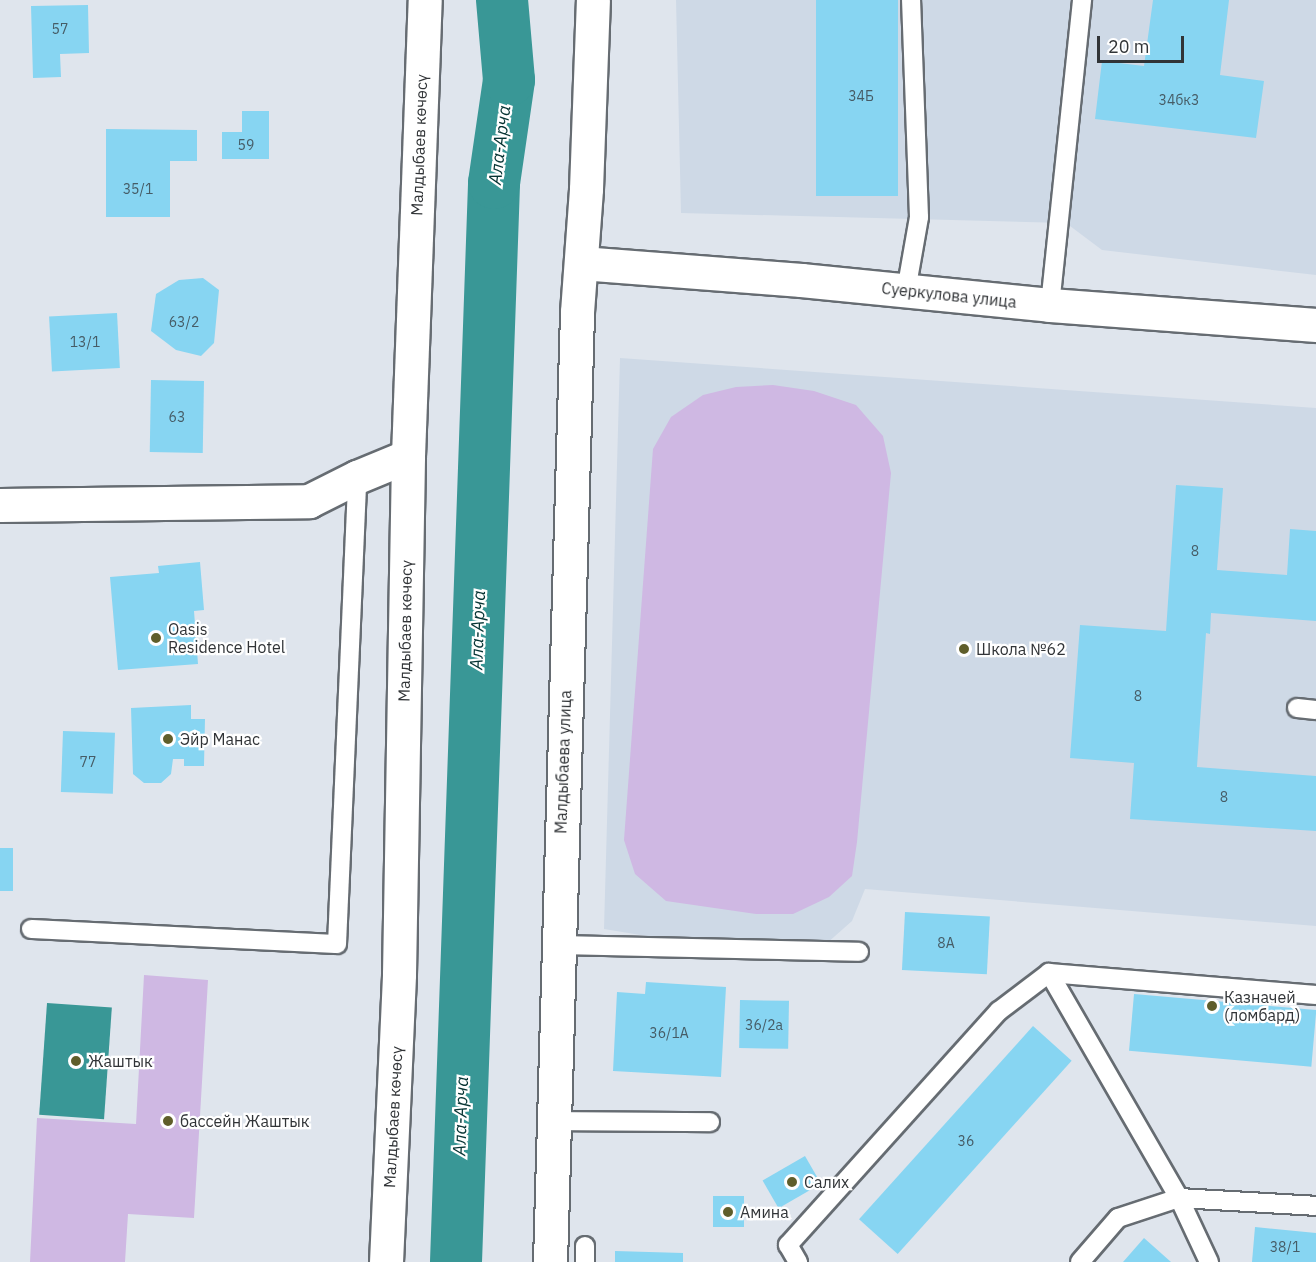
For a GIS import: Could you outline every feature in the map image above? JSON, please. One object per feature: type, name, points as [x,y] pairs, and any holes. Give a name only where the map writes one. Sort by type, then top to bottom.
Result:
[{"type":"street","name":"Малдыбаев көчөсү","points":[[386,1262],[399,974],[408,456],[425,0]]},
{"type":"street","points":[[582,263],[593,0]]},
{"type":"street","name":"Суеркулова улица","points":[[582,263],[1050,305],[1316,325]]},
{"type":"street","name":"Малдыбаева улица","points":[[550,1262],[552,1121],[576,324],[582,263]]},
{"type":"street","points":[[0,505],[309,501],[357,477],[408,456]]},
{"type":"lane","points":[[906,291],[919,217],[911,0]]},
{"type":"lane","points":[[1050,305],[1082,0]]},
{"type":"lane","points":[[32,928],[337,944],[357,477]]},
{"type":"lane","points":[[1297,708],[1316,710]]},
{"type":"lane","points":[[558,945],[859,952]]},
{"type":"lane","points":[[798,1262],[788,1245],[999,1011],[1049,973],[1316,995]]},
{"type":"lane","points":[[1049,973],[1179,1198],[1209,1262]]},
{"type":"lane","points":[[552,1121],[710,1122]]},
{"type":"lane","points":[[1080,1262],[1118,1218],[1179,1198],[1316,1206]]},
{"type":"shaded area","points":[[676,0],[1316,0],[1316,275],[1102,250],[1066,223],[681,213]]},
{"type":"shaded area","name":"Школа №62","points":[[620,358],[1316,408],[1316,926],[865,889],[852,921],[826,944],[787,959],[604,929]]},
{"type":"shaded area","points":[[773,385],[814,391],[856,405],[883,436],[891,473],[852,876],[829,897],[793,914],[756,914],[666,901],[635,874],[624,840],[653,449],[671,417],[703,395],[736,387]]},
{"type":"shaded area","name":"бассейн Жаштык","points":[[144,975],[208,980],[194,1218],[128,1214],[125,1262],[30,1262],[37,1118],[136,1124]]},
{"type":"water","name":"Жаштык","points":[[47,1003],[112,1008],[104,1119],[39,1115]]},
{"type":"building","points":[[816,0],[898,0],[898,196],[816,196]]},
{"type":"building","points":[[1153,0],[1229,0],[1220,75],[1264,81],[1256,138],[1095,119],[1102,61],[1144,66]]},
{"type":"building","points":[[88,5],[89,53],[60,54],[61,77],[33,78],[31,6]]},
{"type":"building","points":[[242,111],[269,111],[269,159],[222,159],[222,132],[242,132]]},
{"type":"building","points":[[106,129],[197,130],[197,161],[170,161],[170,217],[106,217]]},
{"type":"building","points":[[203,278],[219,290],[214,343],[201,356],[176,350],[151,331],[156,294],[179,280]]},
{"type":"building","points":[[117,313],[120,368],[52,371],[49,317]]},
{"type":"building","points":[[151,380],[204,381],[203,453],[150,452]]},
{"type":"building","points":[[1176,485],[1223,488],[1217,570],[1287,575],[1290,529],[1316,531],[1316,621],[1211,613],[1210,634],[1206,633],[1197,767],[1316,776],[1316,831],[1130,819],[1134,763],[1070,758],[1080,625],[1166,631]]},
{"type":"building","name":"Oasis Residence Hotel","points":[[200,562],[204,610],[194,611],[198,664],[118,670],[110,577],[159,573],[158,566]]},
{"type":"building","name":"Эйр Манас","points":[[191,705],[191,719],[205,719],[204,766],[184,766],[184,759],[173,759],[171,774],[161,783],[144,783],[133,774],[131,708]]},
{"type":"building","points":[[63,731],[115,733],[113,794],[61,792]]},
{"type":"building","points":[[0,848],[13,848],[13,891],[0,891]]},
{"type":"building","points":[[905,912],[990,916],[987,974],[902,970]]},
{"type":"building","points":[[646,982],[726,987],[721,1077],[613,1071],[617,992],[645,994]]},
{"type":"building","points":[[1134,994],[1316,1010],[1311,1067],[1129,1051]]},
{"type":"building","points":[[740,1000],[789,1001],[788,1049],[739,1048]]},
{"type":"building","points":[[1033,1026],[1072,1061],[898,1254],[859,1219]]},
{"type":"building","name":"Салих","points":[[805,1156],[821,1184],[779,1208],[763,1180]]},
{"type":"building","name":"Амина","points":[[713,1196],[744,1196],[744,1227],[713,1227]]},
{"type":"building","points":[[1255,1227],[1316,1233],[1316,1262],[1252,1262]]},
{"type":"building","points":[[1144,1238],[1171,1262],[1123,1262]]},
{"type":"building","points":[[615,1251],[683,1253],[683,1262],[615,1262]]},
{"type":"waterway","name":"Ала-Арча","points":[[456,1262],[494,183],[509,80],[502,0]]},
{"type":"place","name":"Oasis Residence Hotel","points":[[156,638]]},
{"type":"place","name":"Школа №62","points":[[964,649]]},
{"type":"place","name":"Эйр Манас","points":[[168,739]]},
{"type":"place","name":"Казначей (ломбард)","points":[[1212,1006]]},
{"type":"place","name":"Жаштык","points":[[76,1061]]},
{"type":"place","name":"бассейн Жаштык","points":[[168,1121]]},
{"type":"place","name":"Салих","points":[[792,1182]]},
{"type":"place","name":"Амина","points":[[728,1212]]}]
